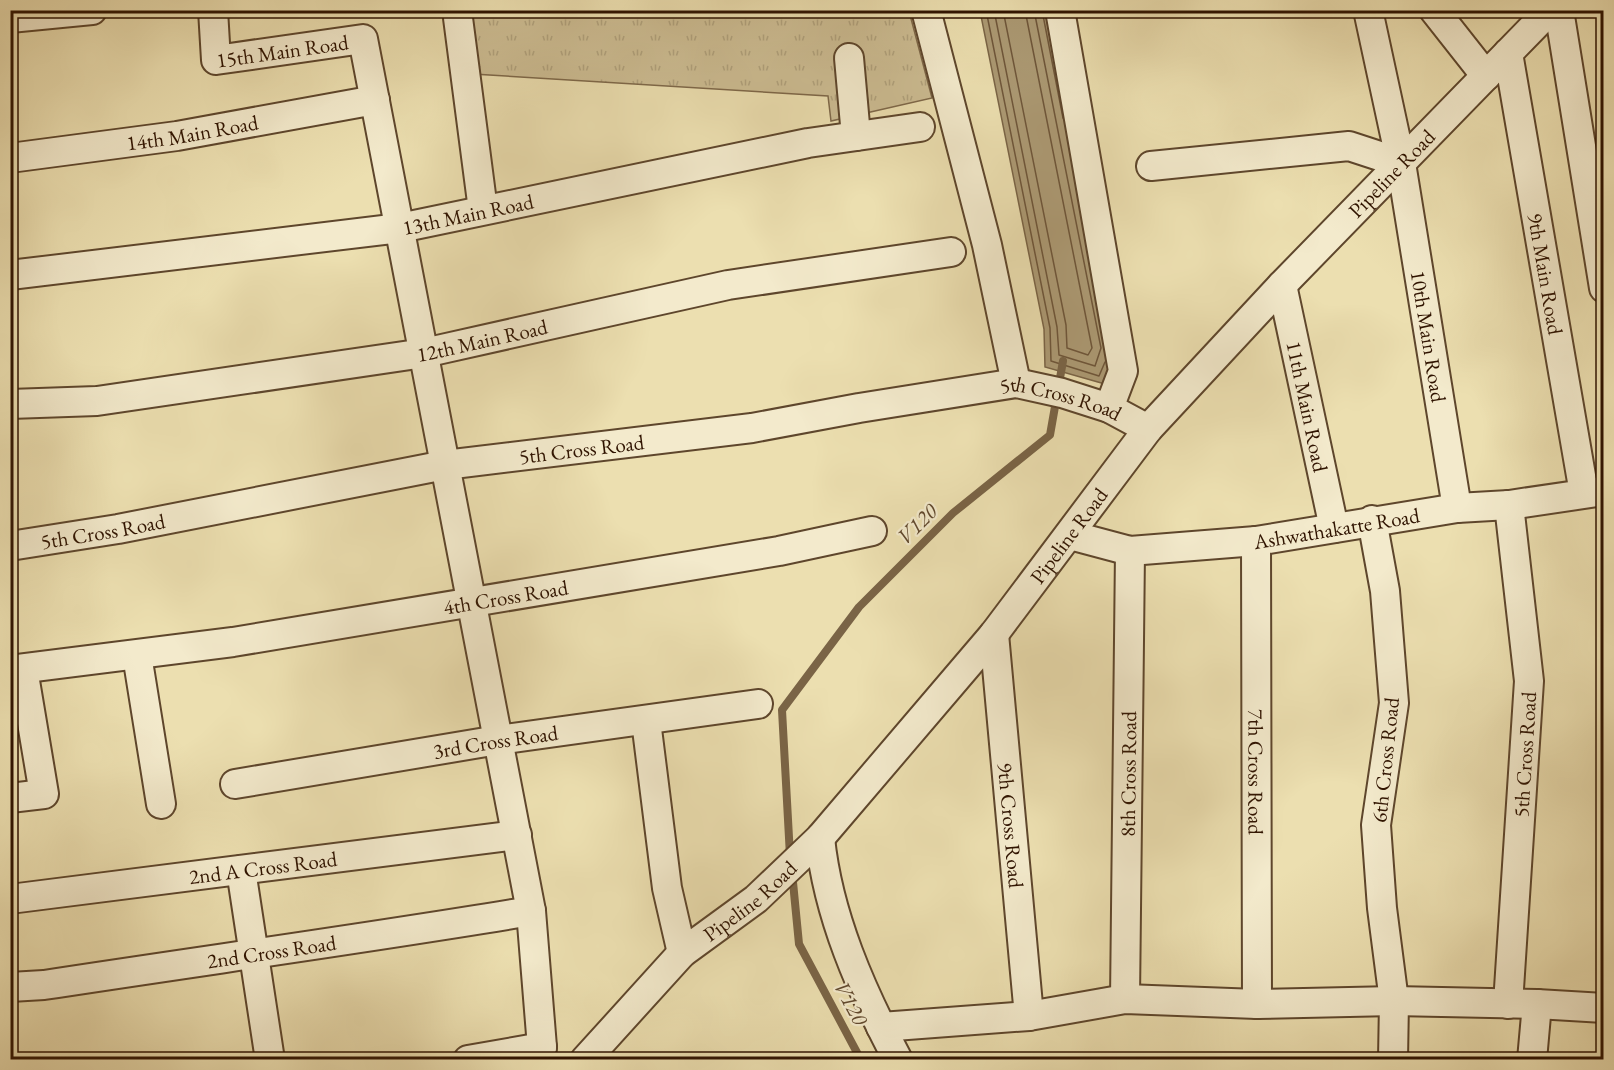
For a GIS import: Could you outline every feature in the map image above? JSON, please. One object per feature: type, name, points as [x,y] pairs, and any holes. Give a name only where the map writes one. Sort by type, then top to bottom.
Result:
[{"type":"street","points":[[10,18],[92,10]]},
{"type":"street","name":"15th Main Road","points":[[213,10],[216,60],[363,39],[375,100]]},
{"type":"street","points":[[926,10],[987,245],[1016,384]]},
{"type":"street","points":[[1060,10],[1123,371],[1108,408]]},
{"type":"street","name":"10th Main Road","points":[[1368,10],[1401,163],[1457,508]]},
{"type":"street","points":[[1434,10],[1486,76]]},
{"type":"street","name":"Pipeline Road","points":[[585,1059],[682,953],[756,899],[820,838],[994,634],[1148,429],[1282,285],[1550,10]]},
{"type":"street","points":[[1559,10],[1604,288]]},
{"type":"street","points":[[458,18],[483,210]]},
{"type":"street","name":"9th Main Road","points":[[1508,53],[1594,492]]},
{"type":"street","points":[[849,58],[856,136]]},
{"type":"street","points":[[375,100],[531,911],[548,1053],[468,1059]]},
{"type":"street","name":"14th Main Road","points":[[10,158],[177,136],[375,100]]},
{"type":"street","name":"13th Main Road","points":[[10,274],[400,228],[808,143],[920,127]]},
{"type":"street","points":[[1151,166],[1349,146],[1401,163]]},
{"type":"street","name":"12th Main Road","points":[[10,404],[97,401],[424,353],[728,285],[951,252]]},
{"type":"street","name":"11th Main Road","points":[[1282,285],[1334,528]]},
{"type":"street","name":"5th Cross Road","points":[[10,546],[118,529],[445,465],[752,428],[859,408],[1016,384],[1062,393],[1108,408],[1148,429]]},
{"type":"street","name":"Ashwathakatte Road","points":[[1070,535],[1130,551],[1256,541],[1372,520],[1457,508],[1509,505],[1594,492]]},
{"type":"street","name":"5th Cross Road","points":[[1508,1004],[1529,681],[1509,505]]},
{"type":"street","name":"6th Cross Road","points":[[1372,520],[1385,591],[1394,703],[1377,825],[1382,908],[1394,1001],[1393,1059]]},
{"type":"street","name":"4th Cross Road","points":[[16,669],[137,655],[472,602],[780,551],[872,531]]},
{"type":"street","name":"7th Cross Road","points":[[1256,541],[1257,1004]]},
{"type":"street","name":"8th Cross Road","points":[[1125,999],[1130,551]]},
{"type":"street","name":"9th Cross Road","points":[[994,634],[1029,1016]]},
{"type":"street","points":[[137,655],[161,804]]},
{"type":"street","points":[[10,798],[44,794],[16,669]]},
{"type":"street","name":"3rd Cross Road","points":[[235,784],[498,740],[758,704]]},
{"type":"street","points":[[646,721],[667,888],[682,953]]},
{"type":"street","name":"2nd A Cross Road","points":[[10,899],[517,835]]},
{"type":"street","points":[[820,838],[824,874],[833,913],[880,1027],[898,1059]]},
{"type":"street","points":[[241,870],[270,1059]]},
{"type":"street","name":"2nd Cross Road","points":[[10,987],[531,911]]},
{"type":"street","points":[[880,1027],[1029,1016],[1125,999],[1257,1004],[1394,1001],[1604,1008]]},
{"type":"street","points":[[1532,1059],[1537,1004]]},
{"type":"green space","points":[[471,11],[909,11],[932,98],[831,121],[828,96],[473,74]]},
{"type":"water","points":[[980,11],[1047,11],[1115,349],[1105,384],[1045,367],[1044,329]]},
{"type":"waterway","name":"V120","points":[[790,856],[782,710],[859,607],[953,513],[1050,435],[1063,361]]},
{"type":"waterway","name":"V120","points":[[792,872],[799,944],[861,1060]]}]
